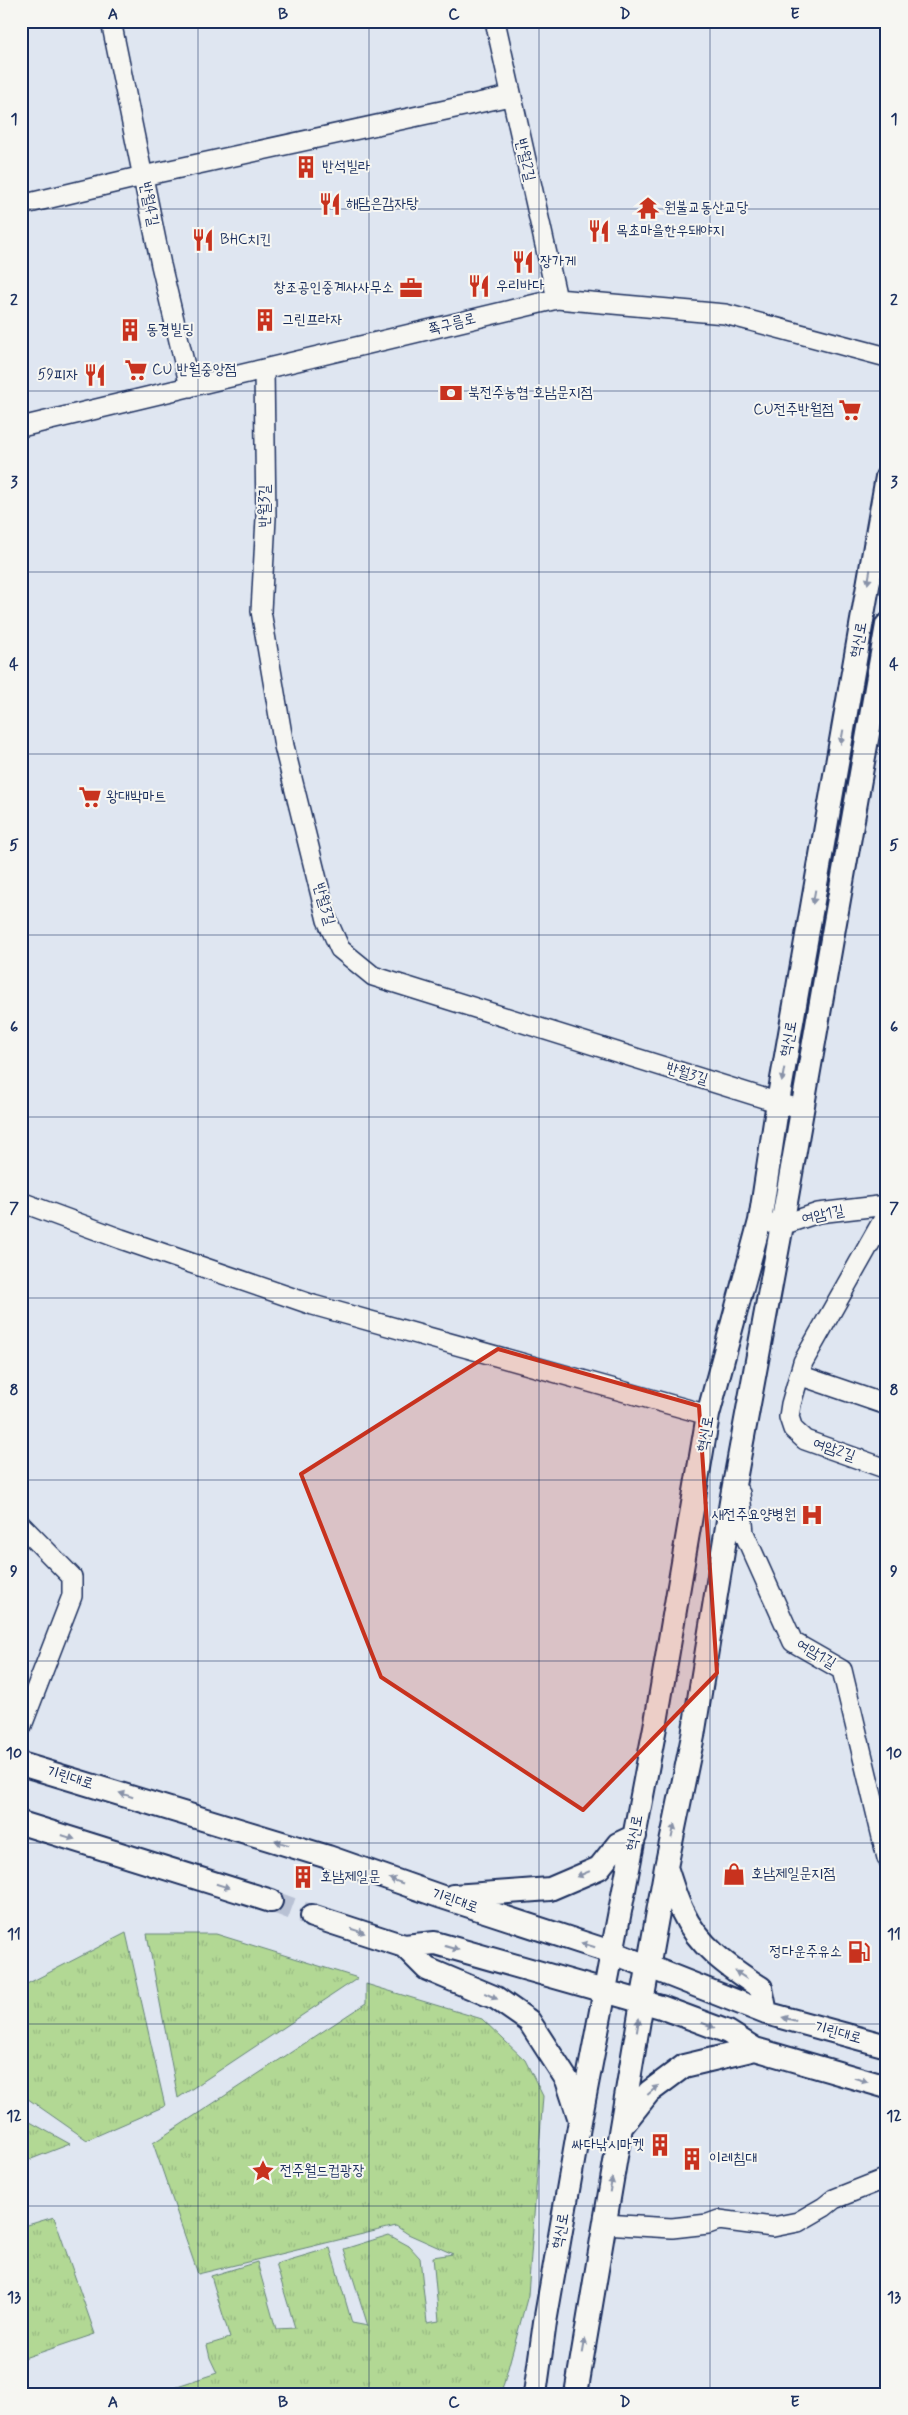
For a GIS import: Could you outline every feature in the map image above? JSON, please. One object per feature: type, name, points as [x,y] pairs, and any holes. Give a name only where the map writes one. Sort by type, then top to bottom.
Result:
[{"type":"street","name":"반월4길","points":[[111,21],[161,265],[190,387]]},
{"type":"street","name":"반월2길","points":[[495,21],[510,96],[557,299]]},
{"type":"street","points":[[21,205],[143,176],[510,96]]},
{"type":"street","name":"쪽구름로","points":[[21,427],[557,299],[725,314],[887,356]]},
{"type":"street","name":"반월3길","points":[[264,370],[266,518],[261,611],[284,746],[327,920],[340,950],[373,976],[802,1110]]},
{"type":"street","name":"혁신로","points":[[535,2394],[545,2322],[580,2121],[614,1953],[708,1415],[760,1222],[778,1102],[887,477]]},
{"type":"street","name":"혁신로","points":[[576,2394],[642,2002],[666,1867],[693,1736],[732,1496],[782,1226],[887,624]]},
{"type":"street","points":[[21,1202],[121,1240],[313,1305],[708,1415]]},
{"type":"street","name":"여암1길","points":[[760,1222],[782,1226],[818,1213],[887,1205]]},
{"type":"street","points":[[887,1213],[801,1369],[887,1405]]},
{"type":"street","name":"여암2길","points":[[801,1369],[790,1404],[789,1417],[793,1429],[804,1440],[817,1446],[887,1469]]},
{"type":"street","name":"여암1길","points":[[732,1496],[740,1493],[744,1533],[793,1642],[842,1670],[887,1858]]},
{"type":"street","points":[[21,1525],[72,1577],[72,1596],[21,1728]]},
{"type":"street","name":"기린대로","points":[[21,1764],[328,1857],[442,1897],[614,1953],[766,2013],[887,2046]]},
{"type":"street","points":[[21,1823],[271,1901]]},
{"type":"street","points":[[442,1897],[550,1889],[598,1868],[618,1844],[635,1836]]},
{"type":"street","points":[[666,1867],[682,1912],[702,1942],[730,1968],[761,1988],[766,2013]]},
{"type":"street","points":[[312,1916],[404,1946],[435,1943],[642,2002],[728,2032],[755,2049],[887,2088]]},
{"type":"street","points":[[404,1946],[427,1969],[496,1998],[529,2021],[567,2080],[580,2121]]},
{"type":"street","points":[[621,2127],[649,2092],[684,2066],[755,2049]]},
{"type":"street","points":[[604,2224],[672,2228],[708,2224],[719,2220],[773,2227],[798,2222],[834,2199],[887,2178]]},
{"type":"highlighted area","points":[[498,1349],[699,1406],[717,1673],[583,1810],[381,1677],[301,1474]]},
{"type":"green space","points":[[126,1933],[165,2106],[87,2140],[21,2094],[21,1987]]},
{"type":"green space","points":[[147,1934],[216,1934],[358,1978],[178,2098]]},
{"type":"green space","points":[[366,1984],[482,2019],[525,2060],[543,2096],[528,2295],[501,2394],[153,2394],[217,2373],[210,2358],[207,2345],[230,2338],[211,2276],[257,2262],[276,2329],[295,2328],[276,2264],[330,2248],[352,2323],[368,2326],[344,2249],[389,2235],[409,2246],[420,2258],[427,2323],[439,2321],[433,2257],[453,2254],[408,2234],[396,2226],[198,2274],[153,2143],[366,2003]]},
{"type":"green space","points":[[21,2117],[70,2144],[21,2163]]},
{"type":"green space","points":[[54,2217],[95,2334],[21,2359],[21,2227]]},
{"type":"tunnel","points":[[271,1901],[312,1916]]},
{"type":"place","name":"반석빌라","points":[[306,167]]},
{"type":"place","name":"해담은감자탕","points":[[330,204]]},
{"type":"place","name":"원불교동산교당","points":[[648,208]]},
{"type":"place","name":"목초마을한우돼야지","points":[[599,231]]},
{"type":"place","name":"BHC치킨","points":[[203,240]]},
{"type":"place","name":"장가게","points":[[523,262]]},
{"type":"place","name":"우리바다","points":[[479,286]]},
{"type":"place","name":"창조공인중계사사무소","points":[[411,288]]},
{"type":"place","name":"그린프라자","points":[[265,320]]},
{"type":"place","name":"동경빌딩","points":[[130,330]]},
{"type":"place","name":"CU 반월중앙점","points":[[136,370]]},
{"type":"place","name":"59피자","points":[[95,375]]},
{"type":"place","name":"북전주농협 호남문지점","points":[[451,393]]},
{"type":"place","name":"CU전주반월점","points":[[850,410]]},
{"type":"place","name":"왕대박마트","points":[[90,797]]},
{"type":"place","name":"새전주요양병원","points":[[812,1515]]},
{"type":"place","name":"호남제일문지점","points":[[734,1874]]},
{"type":"place","name":"호남제일문","points":[[303,1877]]},
{"type":"place","name":"정다운주유소","points":[[859,1952]]},
{"type":"place","name":"싸다낚시마켓","points":[[660,2145]]},
{"type":"place","name":"이레침대","points":[[692,2159]]},
{"type":"place","name":"전주월드컵광장","points":[[263,2171]]}]
